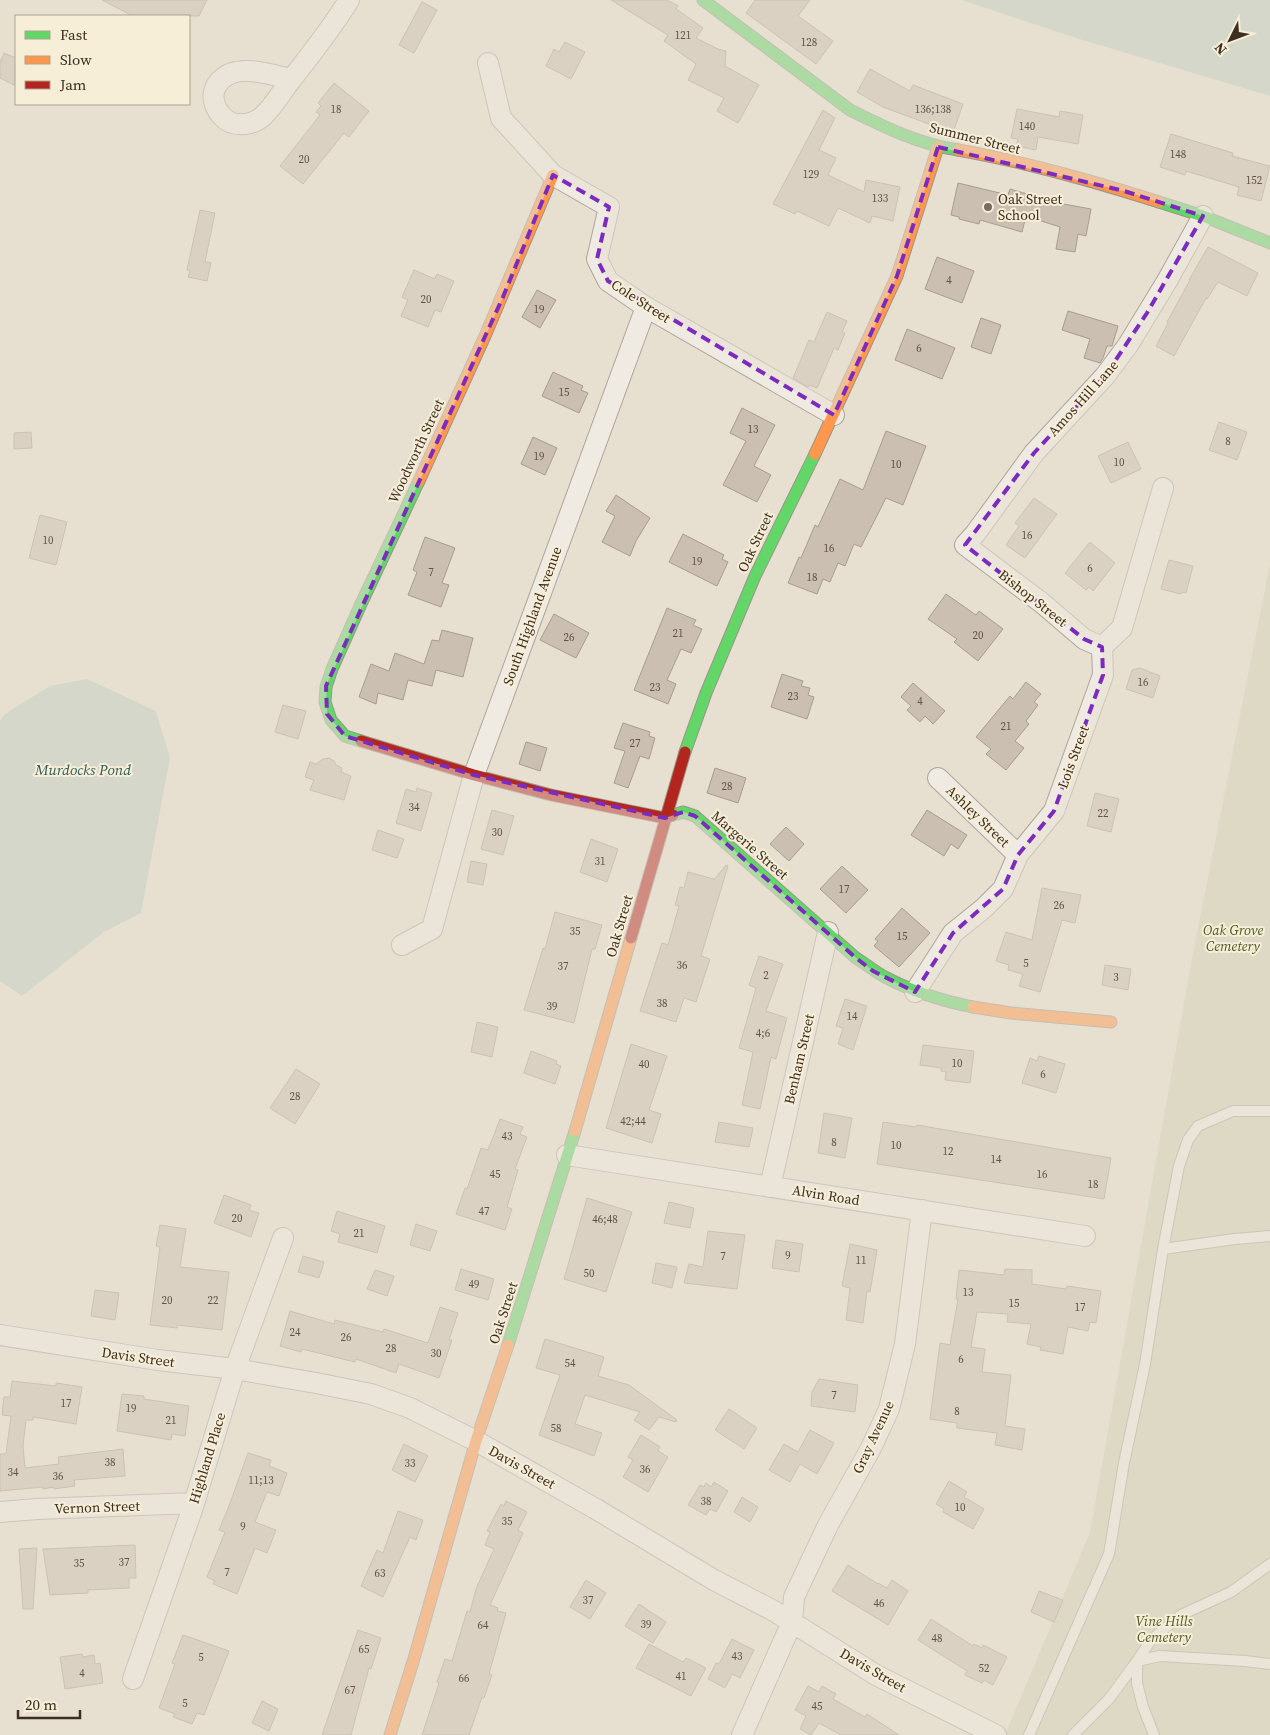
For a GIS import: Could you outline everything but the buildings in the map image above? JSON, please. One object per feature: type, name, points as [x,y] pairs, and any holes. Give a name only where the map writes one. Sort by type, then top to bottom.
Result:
[{"type":"main road","name":"Summer Street","points":[[703,0],[850,110],[876,123],[938,147],[960,150],[1037,168],[1124,191],[1203,216],[1270,242]]},
{"type":"main road","name":"Oak Street","points":[[390,1735],[413,1662],[476,1441],[526,1291],[629,949],[664,818],[685,752],[730,634],[759,568],[834,415],[897,276],[938,147]]},
{"type":"main road","name":"Woodworth Street","points":[[345,736],[332,724],[327,714],[324,705],[326,686],[364,596],[414,493],[503,297],[553,175]]},
{"type":"main road","name":"Margerie Street","points":[[345,736],[474,775],[551,795],[664,818],[683,812],[695,816],[873,972],[926,996],[986,1011],[1112,1022]]},
{"type":"street","points":[[291,79],[323,40],[349,0]]},
{"type":"street","name":"Cole Street","points":[[488,63],[501,118],[553,175],[609,207],[596,259],[608,281],[646,307],[834,415]]},
{"type":"street","name":"Amos Hill Lane","points":[[965,545],[1034,453],[1106,376],[1148,313],[1203,216]]},
{"type":"street","name":"South Highland Avenue","points":[[402,945],[432,929],[474,775],[646,307]]},
{"type":"street","points":[[1102,647],[1122,628],[1163,488]]},
{"type":"street","name":"Bishop Street","points":[[965,545],[1042,603],[1084,639],[1102,647]]},
{"type":"street","name":"Lois Street","points":[[915,992],[953,933],[984,908],[1003,889],[1018,855],[1054,811],[1103,675],[1102,647]]},
{"type":"street","name":"Ashley Street","points":[[938,778],[1018,855]]},
{"type":"street","name":"Benham Street","points":[[770,1187],[828,932]]},
{"type":"street","name":"Alvin Road","points":[[567,1155],[1085,1236]]},
{"type":"street","name":"Gray Avenue","points":[[742,1735],[792,1622],[794,1598],[798,1589],[828,1524],[871,1448],[889,1409],[905,1344],[922,1210]]},
{"type":"street","name":"Highland Place","points":[[133,1679],[194,1503],[235,1369],[283,1238]]},
{"type":"street","name":"Davis Street","points":[[0,1335],[158,1360],[235,1369],[316,1383],[371,1394],[410,1408],[476,1441],[596,1509],[714,1580],[774,1611],[876,1674],[996,1735]]},
{"type":"street","name":"Vernon Street","points":[[0,1512],[194,1503]]},
{"type":"lane","points":[[1029,1735],[1109,1554],[1124,1463],[1145,1364],[1163,1249],[1179,1166],[1188,1140],[1198,1126],[1233,1111],[1270,1111]]},
{"type":"lane","points":[[1163,1249],[1270,1236]]},
{"type":"lane","points":[[1073,1735],[1108,1699],[1151,1640],[1181,1615],[1231,1592],[1270,1564]]},
{"type":"lane","points":[[1137,1661],[1160,1656],[1236,1660],[1270,1664]]},
{"type":"lane","points":[[1137,1661],[1141,1699],[1154,1735]]},
{"type":"highlighted area","points":[[938,147],[1124,191],[1203,216],[1147,313],[1105,376],[1034,453],[965,545],[1084,639],[1102,647],[1103,675],[1054,811],[1018,855],[1003,889],[953,933],[915,992],[873,971],[856,958],[695,816],[683,812],[665,818],[474,775],[345,736],[327,714],[326,686],[333,667],[503,297],[553,175],[609,207],[597,259],[608,281],[834,415],[897,276]]},
{"type":"green space","name":"Vine Hills Cemetery","points":[[1270,564],[1270,1735],[1005,1735],[1090,1532],[1192,958]]},
{"type":"water","points":[[962,0],[1270,0],[1270,96],[1076,38]]},
{"type":"water","name":"Murdocks Pond","points":[[87,679],[156,711],[170,758],[141,913],[104,932],[22,996],[0,981],[0,721],[5,714],[50,686]]},
{"type":"traffic: fast","points":[[703,0],[850,110],[917,140],[958,150]]},
{"type":"traffic: fast","points":[[1159,202],[1203,216],[1270,243]]},
{"type":"traffic: fast","points":[[685,752],[706,693],[755,576],[815,454]]},
{"type":"traffic: fast","points":[[361,741],[345,736],[331,720],[325,702],[326,687],[361,604],[419,481]]},
{"type":"traffic: fast","points":[[673,815],[683,812],[695,816],[856,958],[878,973],[917,992],[973,1007]]},
{"type":"traffic: fast","points":[[508,1345],[575,1131]]},
{"type":"traffic: slow","points":[[815,454],[897,276],[938,147]]},
{"type":"traffic: slow","points":[[958,150],[1009,160],[1159,202]]},
{"type":"traffic: slow","points":[[419,481],[485,336],[553,175]]},
{"type":"traffic: slow","points":[[575,1131],[631,938]]},
{"type":"traffic: slow","points":[[973,1007],[1011,1013],[1111,1022]]},
{"type":"traffic: slow","points":[[390,1735],[413,1662],[476,1441],[508,1345]]},
{"type":"traffic: jam","points":[[361,741],[474,775],[551,795],[665,818],[673,815]]},
{"type":"traffic: jam","points":[[631,938],[685,752]]},
{"type":"place","name":"Oak Street School","points":[[988,207]]},
{"type":"park label","name":"Oak Grove Cemetery","points":[[1233,938]]}]
